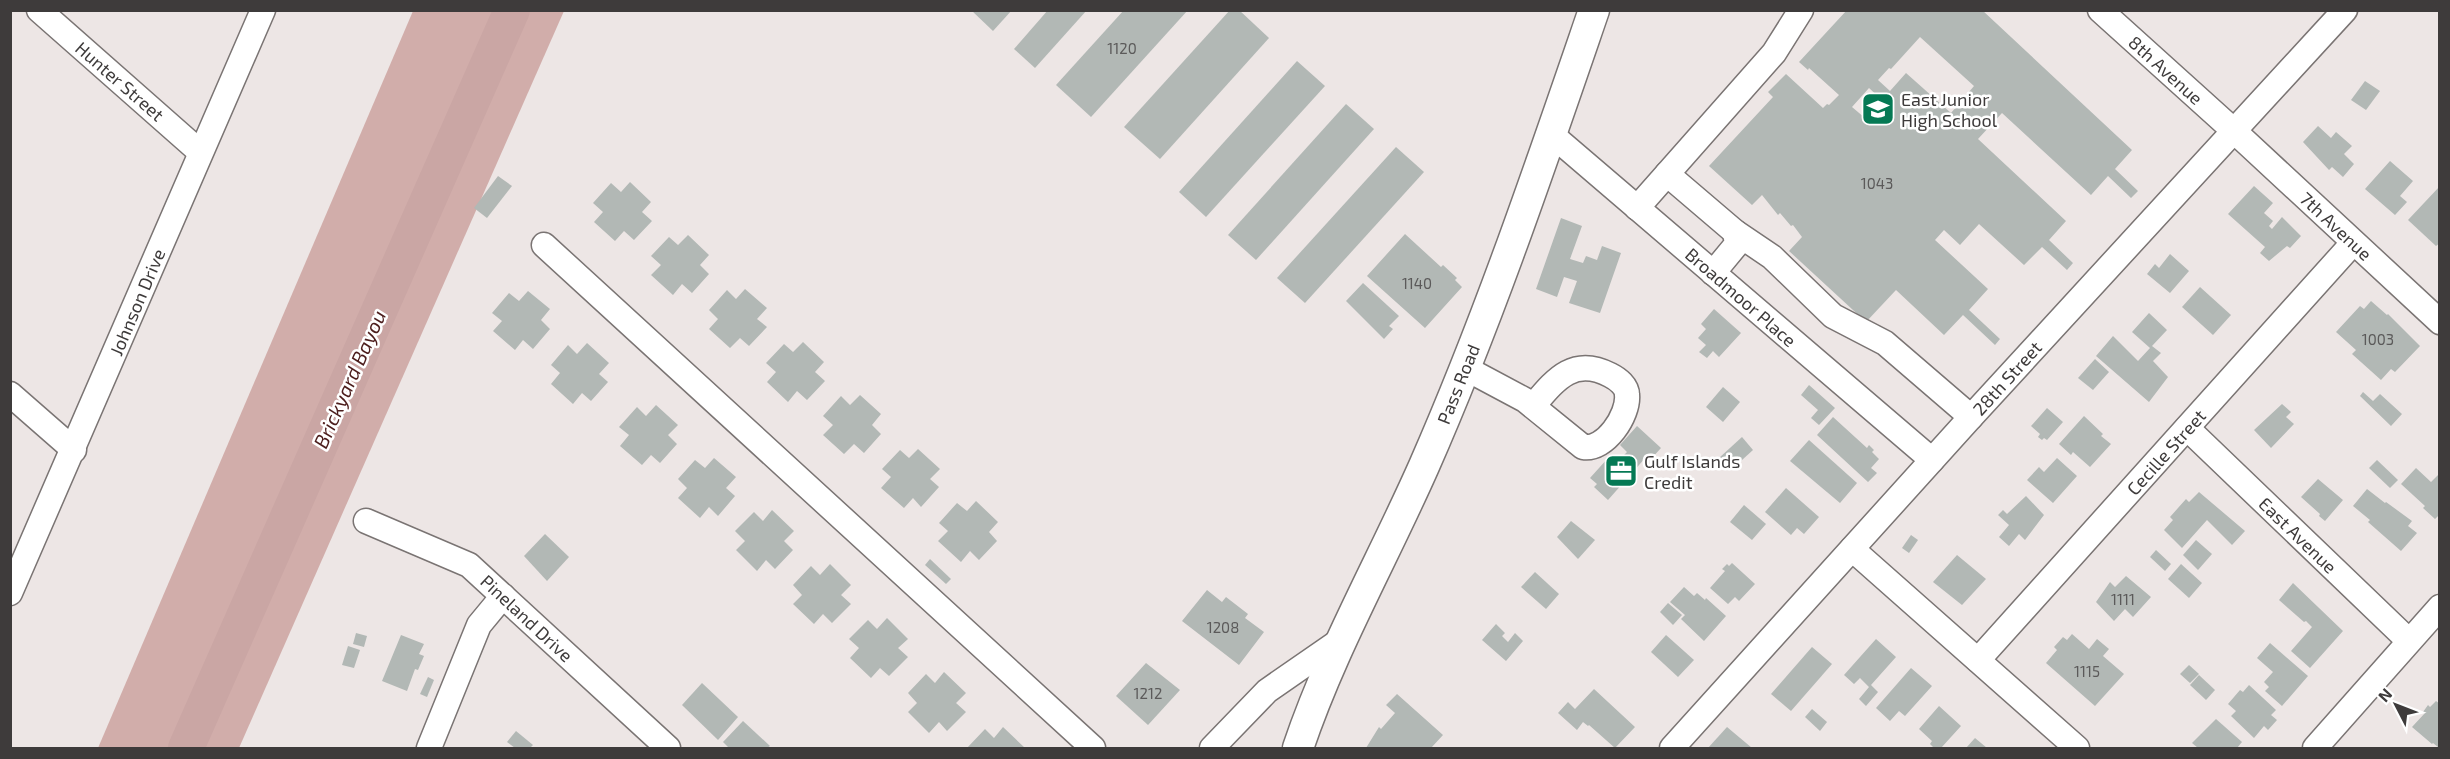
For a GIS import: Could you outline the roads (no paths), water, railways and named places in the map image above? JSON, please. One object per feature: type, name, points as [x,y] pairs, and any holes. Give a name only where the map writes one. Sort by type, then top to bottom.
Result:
[{"type":"main road","name":"Pass Road","points":[[1298,748],[1342,639],[1424,467],[1465,368],[1594,10]]},
{"type":"street","name":"Hunter Street","points":[[39,10],[200,152]]},
{"type":"street","name":"Johnson Drive","points":[[10,592],[74,450],[200,152],[263,10]]},
{"type":"street","points":[[1637,208],[1774,52],[1801,10]]},
{"type":"street","name":"8th Avenue","points":[[2100,10],[2233,130]]},
{"type":"street","name":"28th Street","points":[[1672,748],[1971,417],[2345,10]]},
{"type":"street","name":"7th Avenue","points":[[2233,130],[2439,322]]},
{"type":"street","name":"Broadmoor Place","points":[[1551,134],[1932,460]]},
{"type":"street","points":[[1667,174],[1735,232],[1772,257],[1833,316],[1885,343],[1971,417]]},
{"type":"street","points":[[1713,273],[1737,244],[1735,232]]},
{"type":"street","name":"Cecille Street","points":[[1978,660],[2353,243]]},
{"type":"street","points":[[544,245],[1093,748]]},
{"type":"street","points":[[1465,368],[1533,406]]},
{"type":"street","points":[[10,394],[74,450]]},
{"type":"street","name":"East Avenue","points":[[2187,428],[2409,641]]},
{"type":"street","name":"Pineland Drive","points":[[366,521],[469,565],[668,748]]},
{"type":"street","points":[[1852,549],[2077,748]]},
{"type":"street","points":[[429,748],[479,625],[504,596]]},
{"type":"street","points":[[2315,748],[2439,607]]},
{"type":"street","points":[[1212,748],[1267,691],[1342,639]]},
{"type":"waterway","name":"Brickyard Bayou","points":[[186,748],[512,10]]},
{"type":"place","name":"East Junior High School","points":[[1878,109]]},
{"type":"place","name":"Gulf Islands Credit","points":[[1621,471]]}]
